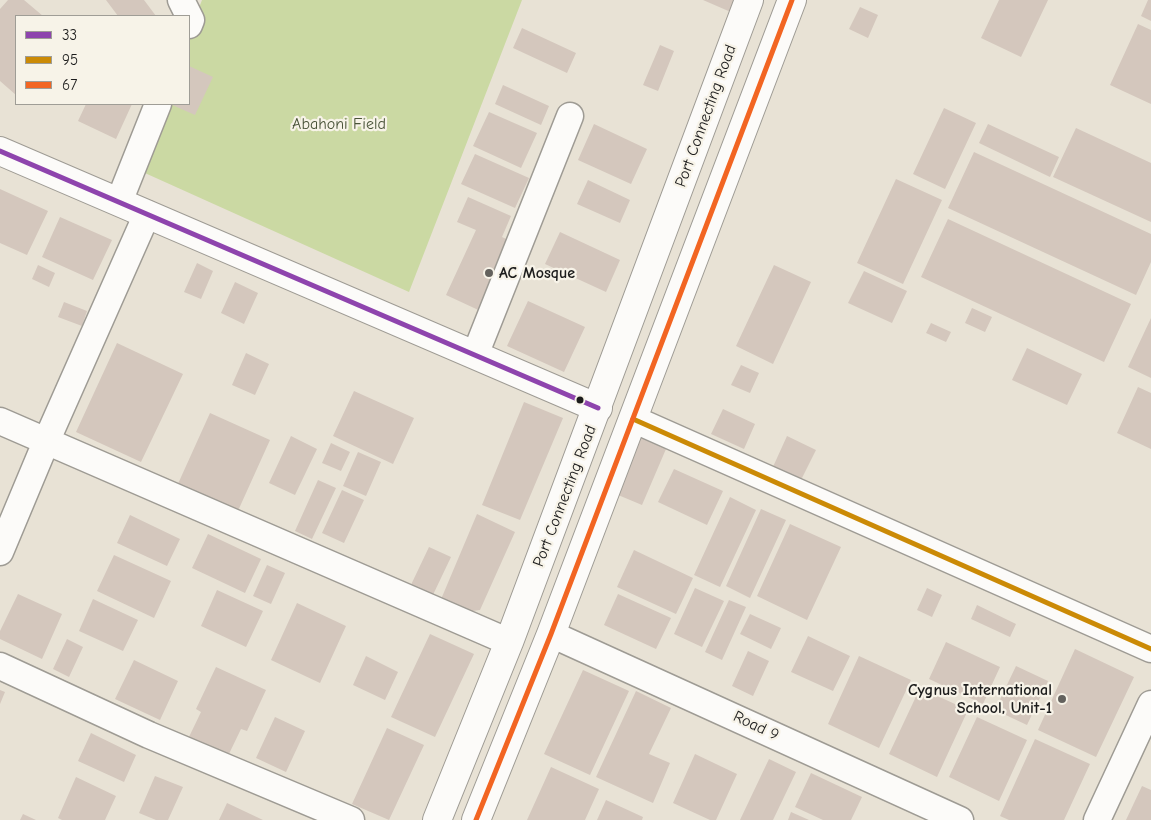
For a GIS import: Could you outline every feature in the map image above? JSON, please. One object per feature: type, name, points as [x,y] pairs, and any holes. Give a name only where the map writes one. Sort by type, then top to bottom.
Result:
[{"type":"main road","name":"Port Connecting Road","points":[[437,820],[509,642],[749,0]]},
{"type":"main road","points":[[476,820],[633,419],[792,0]]},
{"type":"main road","points":[[0,150],[598,408]]},
{"type":"street","points":[[182,0],[189,15]]},
{"type":"street","points":[[119,202],[158,105]]},
{"type":"street","points":[[475,355],[570,116]]},
{"type":"street","points":[[0,552],[46,442],[147,214]]},
{"type":"street","points":[[633,419],[1151,649]]},
{"type":"street","points":[[0,421],[509,642]]},
{"type":"street","name":"Road 9","points":[[550,634],[960,820]]},
{"type":"street","points":[[0,666],[150,734],[351,820]]},
{"type":"street","points":[[1097,820],[1151,704]]},
{"type":"green space","name":"Abahoni Field","points":[[202,0],[522,0],[409,292],[136,169],[162,105],[190,105],[190,31]]},
{"type":"building","points":[[8,0],[24,0],[42,15],[15,15],[15,94],[0,81],[0,9]]},
{"type":"building","points":[[106,0],[144,0],[155,15],[117,15]]},
{"type":"building","points":[[703,0],[739,0],[733,13]]},
{"type":"building","points":[[999,0],[1048,0],[1021,57],[981,38]]},
{"type":"building","points":[[1148,0],[1151,0],[1151,21],[1141,16]]},
{"type":"building","points":[[860,7],[878,15],[868,38],[849,29]]},
{"type":"building","points":[[1138,24],[1151,30],[1151,104],[1110,85]]},
{"type":"building","points":[[522,28],[576,53],[567,73],[513,48]]},
{"type":"building","points":[[660,45],[674,51],[658,91],[643,85]]},
{"type":"building","points":[[190,66],[213,77],[195,115],[172,105],[190,105]]},
{"type":"building","points":[[503,85],[549,106],[541,125],[495,104]]},
{"type":"building","points":[[86,105],[132,105],[116,139],[78,121]]},
{"type":"building","points":[[944,108],[976,123],[945,189],[913,174]]},
{"type":"building","points":[[489,112],[537,133],[521,168],[473,146]]},
{"type":"building","points":[[594,124],[647,149],[631,184],[578,160]]},
{"type":"building","points":[[988,124],[1059,157],[1050,177],[979,143]]},
{"type":"building","points":[[1076,128],[1151,163],[1151,222],[1053,177]]},
{"type":"building","points":[[974,152],[1151,234],[1151,262],[1136,295],[948,208]]},
{"type":"building","points":[[475,154],[529,178],[515,208],[461,184]]},
{"type":"building","points":[[896,179],[942,200],[903,284],[857,263]]},
{"type":"building","points":[[588,180],[630,200],[620,223],[577,204]]},
{"type":"building","points":[[0,189],[48,211],[27,255],[0,243]]},
{"type":"building","name":"AC Mosque","points":[[468,197],[511,216],[502,237],[531,251],[500,320],[446,295],[476,230],[457,222]]},
{"type":"building","points":[[60,217],[112,240],[93,280],[42,257]]},
{"type":"building","points":[[948,219],[1131,304],[1104,362],[921,277]]},
{"type":"building","points":[[560,232],[620,260],[606,292],[545,264]]},
{"type":"building","points":[[197,263],[213,271],[201,299],[184,292]]},
{"type":"building","points":[[38,265],[55,273],[49,287],[32,279]]},
{"type":"building","points":[[774,265],[811,282],[773,364],[736,346]]},
{"type":"building","points":[[864,271],[907,291],[892,323],[848,303]]},
{"type":"building","points":[[235,282],[258,293],[244,324],[221,313]]},
{"type":"building","points":[[528,301],[585,327],[564,372],[507,346]]},
{"type":"building","points":[[64,302],[87,311],[82,326],[58,317]]},
{"type":"building","points":[[972,308],[992,317],[985,332],[965,323]]},
{"type":"building","points":[[1151,318],[1151,378],[1128,367]]},
{"type":"building","points":[[931,323],[951,332],[946,342],[926,333]]},
{"type":"building","points":[[117,343],[183,374],[141,462],[76,432]]},
{"type":"building","points":[[1027,348],[1082,374],[1067,405],[1012,380]]},
{"type":"building","points":[[246,353],[269,364],[255,395],[232,385]]},
{"type":"building","points":[[741,365],[759,373],[750,393],[731,385]]},
{"type":"building","points":[[1138,387],[1151,393],[1151,449],[1117,433]]},
{"type":"building","points":[[354,391],[414,418],[393,464],[333,436]]},
{"type":"building","points":[[524,402],[563,418],[520,520],[482,505]]},
{"type":"building","points":[[723,409],[755,424],[744,449],[711,434]]},
{"type":"building","points":[[210,413],[270,440],[237,513],[177,486]]},
{"type":"building","points":[[638,428],[669,442],[642,505],[611,492]]},
{"type":"building","points":[[291,436],[317,449],[295,495],[269,483]]},
{"type":"building","points":[[787,436],[816,450],[800,482],[772,469]]},
{"type":"building","points":[[331,443],[350,452],[341,471],[322,463]]},
{"type":"building","points":[[358,452],[381,462],[366,496],[343,486]]},
{"type":"building","points":[[674,469],[723,491],[707,525],[658,502]]},
{"type":"building","points":[[318,480],[336,488],[312,539],[295,531]]},
{"type":"building","points":[[342,490],[364,500],[344,543],[322,533]]},
{"type":"building","points":[[730,497],[756,510],[720,587],[694,575]]},
{"type":"building","points":[[761,509],[786,520],[750,598],[726,586]]},
{"type":"building","points":[[477,514],[515,532],[480,610],[458,613],[439,604]]},
{"type":"building","points":[[130,515],[180,539],[167,566],[117,543]]},
{"type":"building","points":[[790,524],[841,547],[807,620],[757,596]]},
{"type":"building","points":[[208,534],[261,559],[245,593],[192,568]]},
{"type":"building","points":[[429,547],[451,557],[431,599],[409,589]]},
{"type":"building","points":[[634,550],[693,578],[676,614],[617,587]]},
{"type":"building","points":[[114,555],[171,581],[154,618],[97,591]]},
{"type":"building","points":[[267,565],[285,573],[271,604],[253,596]]},
{"type":"building","points":[[695,588],[724,601],[702,647],[674,634]]},
{"type":"building","points":[[927,588],[942,595],[932,617],[917,610]]},
{"type":"building","points":[[217,590],[263,611],[246,647],[201,626]]},
{"type":"building","points":[[18,594],[62,614],[42,659],[0,639],[0,631]]},
{"type":"building","points":[[618,594],[671,618],[656,649],[604,625]]},
{"type":"building","points":[[93,599],[138,620],[123,651],[79,631]]},
{"type":"building","points":[[729,600],[746,607],[722,660],[705,652]]},
{"type":"building","points":[[297,603],[346,626],[320,683],[271,660]]},
{"type":"building","points":[[977,605],[1016,624],[1010,637],[971,619]]},
{"type":"building","points":[[750,614],[781,628],[771,649],[740,634]]},
{"type":"building","points":[[430,634],[474,654],[435,737],[391,717]]},
{"type":"building","points":[[808,636],[850,656],[833,691],[791,672]]},
{"type":"building","points":[[67,639],[83,647],[69,677],[53,669]]},
{"type":"building","points":[[946,642],[1000,667],[983,704],[929,679]]},
{"type":"building","points":[[1075,649],[1134,677],[1096,757],[1038,730]]},
{"type":"building","points":[[748,651],[769,661],[753,696],[732,686]]},
{"type":"building","points":[[366,656],[398,672],[385,700],[353,685]]},
{"type":"building","points":[[859,656],[911,680],[879,748],[828,724]]},
{"type":"building","points":[[134,660],[178,681],[160,720],[115,699]]},
{"type":"building","points":[[1016,666],[1048,681],[1027,725],[995,710]]},
{"type":"building","points":[[216,667],[266,690],[247,731],[241,729],[227,758],[188,739],[201,712],[196,709]]},
{"type":"building","points":[[583,670],[629,691],[590,775],[544,754]]},
{"type":"building","points":[[920,688],[968,710],[937,777],[889,754]]},
{"type":"building","points":[[0,690],[5,692],[0,704]]},
{"type":"building","points":[[636,691],[671,708],[649,754],[670,763],[653,803],[596,777]]},
{"type":"building","points":[[275,717],[305,731],[286,772],[256,758]]},
{"type":"building","points":[[977,717],[1027,740],[999,801],[949,777]]},
{"type":"building","points":[[387,728],[424,745],[389,820],[352,804]]},
{"type":"building","points":[[91,733],[136,755],[124,782],[78,761]]},
{"type":"building","points":[[1035,739],[1090,764],[1064,820],[1009,820],[1000,816]]},
{"type":"building","points":[[695,754],[737,774],[716,820],[710,820],[673,803]]},
{"type":"building","points":[[769,759],[796,772],[773,820],[740,820]]},
{"type":"building","points":[[551,767],[599,789],[585,820],[527,820]]},
{"type":"building","points":[[811,773],[862,797],[851,820],[823,820],[795,807]]},
{"type":"building","points":[[155,776],[183,787],[168,820],[156,820],[139,813]]},
{"type":"building","points":[[76,777],[116,796],[105,820],[62,820],[58,818]]},
{"type":"building","points":[[1142,786],[1151,790],[1151,820],[1126,820]]},
{"type":"building","points":[[606,800],[643,817],[642,820],[597,820]]},
{"type":"building","points":[[227,803],[263,820],[219,820]]},
{"type":"building","points":[[791,812],[809,820],[788,820]]},
{"type":"building","points":[[23,814],[36,820],[20,820]]},
{"type":"transit line","name":"67","points":[[476,820],[551,634],[792,0]]},
{"type":"transit line","name":"33","points":[[0,151],[598,408]]},
{"type":"transit line","name":"95","points":[[633,419],[1151,649]]},
{"type":"place","name":"AC Mosque","points":[[489,273]]},
{"type":"place","name":"Cygnus International School, Unit-1","points":[[1062,699]]}]
